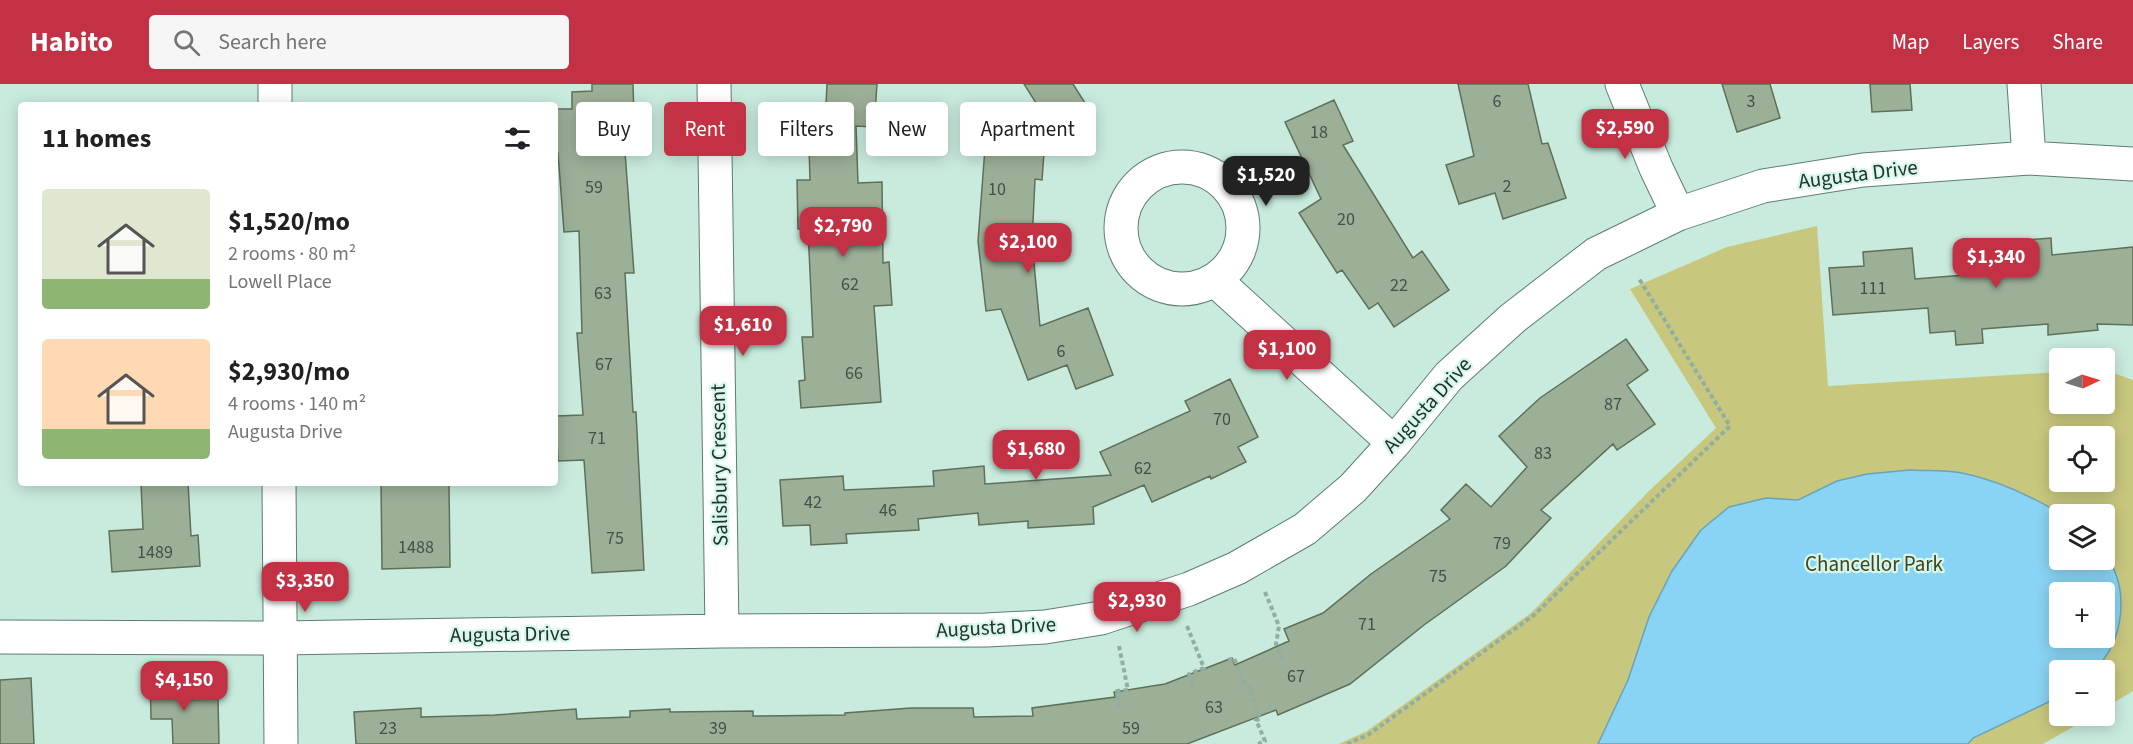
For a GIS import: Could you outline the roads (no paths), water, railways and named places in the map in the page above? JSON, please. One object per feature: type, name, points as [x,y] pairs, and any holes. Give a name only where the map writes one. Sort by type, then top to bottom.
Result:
[{"type":"street","points":[[274,84],[275,102]]},
{"type":"street","name":"Salisbury Crescent","points":[[714,84],[722,631]]},
{"type":"street","points":[[1622,84],[1656,168],[1678,214]]},
{"type":"street","points":[[2024,84],[2030,158]]},
{"type":"street","name":"Augusta Drive","points":[[0,637],[280,638],[722,631],[986,630],[1045,627],[1101,618],[1189,589],[1237,568],[1305,529],[1353,488],[1394,443],[1449,376],[1513,318],[1596,254],[1678,214],[1763,186],[1863,170],[2030,158],[2133,164]]},
{"type":"street","points":[[1215,280],[1394,443]]},
{"type":"street","points":[[279,486],[281,744]]},
{"type":"water","points":[[1910,470],[1962,473],[2013,489],[2049,507],[2049,570],[2114,570],[2121,598],[2118,630],[2115,637],[2115,582],[2049,582],[2049,648],[2110,648],[2104,658],[2102,660],[2049,660],[2049,702],[1973,738],[1968,744],[1598,744],[1628,680],[1649,617],[1672,571],[1701,530],[1729,507],[1766,498],[1798,500],[1837,481],[1867,474]]},
{"type":"park label","name":"Chancellor Park","points":[[1874,564]]}]
